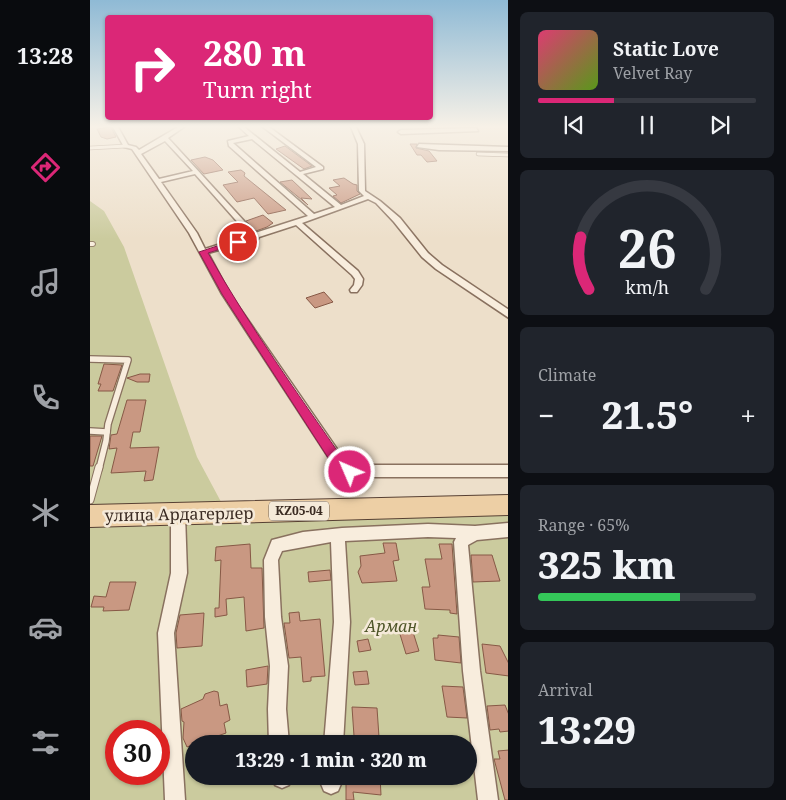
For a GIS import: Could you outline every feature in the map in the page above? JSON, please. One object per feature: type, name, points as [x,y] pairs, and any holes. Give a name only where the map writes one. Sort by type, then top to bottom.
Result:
[{"type":"main road","name":"улица Ардагерлер","points":[[90,516],[508,505]]},
{"type":"street","points":[[146,164],[193,233],[249,330],[345,471],[508,471]]},
{"type":"street","points":[[192,164],[255,236]]},
{"type":"street","points":[[253,164],[313,217]]},
{"type":"street","points":[[286,164],[340,208]]},
{"type":"street","points":[[298,174],[321,168],[316,164]]},
{"type":"street","points":[[361,164],[362,191],[368,197],[378,202],[397,220],[425,255],[439,267],[508,315]]},
{"type":"street","points":[[157,181],[198,172]]},
{"type":"street","points":[[203,252],[340,208],[368,197]]},
{"type":"street","points":[[297,222],[355,273],[359,278],[354,290]]},
{"type":"street","points":[[175,800],[166,633],[179,573],[178,514]]},
{"type":"street","points":[[279,735],[277,709],[279,666],[273,617],[271,560],[277,544],[291,540],[338,536],[454,530],[475,533],[508,530]]},
{"type":"street","points":[[475,533],[461,542],[463,598],[472,684],[488,800]]},
{"type":"street","points":[[334,735],[342,622],[338,536]]},
{"type":"lane","points":[[90,359],[124,358],[128,360],[90,500]]},
{"type":"lane","points":[[90,431],[107,432]]},
{"type":"green space","name":"Арман","points":[[90,201],[104,211],[124,247],[197,457],[227,513],[508,505],[508,800],[90,800]]},
{"type":"building","points":[[195,164],[217,164],[223,170],[204,174]]},
{"type":"building","points":[[297,164],[312,166],[304,169]]},
{"type":"building","points":[[241,170],[245,173],[244,176],[286,210],[268,214],[254,198],[237,202],[223,185],[238,182],[228,172]]},
{"type":"building","points":[[344,178],[357,185],[357,191],[360,194],[341,203],[333,196],[337,195],[329,188],[340,186],[333,180]]},
{"type":"building","points":[[292,180],[312,199],[301,198],[308,205],[280,182]]},
{"type":"building","points":[[263,215],[273,223],[256,231],[246,221]]},
{"type":"building","points":[[324,292],[333,302],[315,308],[306,298]]},
{"type":"building","points":[[104,364],[122,365],[113,391],[98,391],[101,384],[98,384]]},
{"type":"building","points":[[140,374],[150,374],[149,382],[137,382],[127,378]]},
{"type":"building","points":[[127,400],[146,400],[140,432],[133,432],[130,448],[159,447],[153,480],[144,481],[146,471],[111,473],[117,448],[109,449],[111,435],[117,434]]},
{"type":"building","points":[[90,436],[102,436],[93,466],[90,466]]},
{"type":"building","points":[[383,543],[396,543],[399,560],[393,561],[397,581],[362,583],[358,572],[361,566],[360,556],[385,553]]},
{"type":"building","points":[[250,544],[251,568],[262,568],[264,628],[246,631],[244,597],[226,599],[227,615],[215,617],[215,608],[219,608],[221,560],[215,561],[216,547]]},
{"type":"building","points":[[439,544],[452,544],[457,614],[450,613],[450,610],[425,609],[422,587],[430,587],[425,559],[442,559]]},
{"type":"building","points":[[471,555],[492,555],[500,581],[473,582]]},
{"type":"building","points":[[330,570],[331,580],[309,582],[308,572]]},
{"type":"building","points":[[110,582],[136,582],[129,610],[103,611],[104,607],[91,607],[94,596],[106,597]]},
{"type":"building","points":[[299,612],[300,621],[320,619],[325,676],[311,677],[311,681],[303,682],[301,657],[289,658],[284,623],[290,623],[289,613]]},
{"type":"building","points":[[204,613],[202,646],[177,648],[176,633],[180,615]]},
{"type":"building","points":[[412,629],[419,651],[406,654],[399,631]]},
{"type":"building","points":[[438,635],[459,637],[461,663],[435,660],[433,638],[438,638]]},
{"type":"building","points":[[368,639],[371,650],[359,652],[357,641]]},
{"type":"building","points":[[482,644],[500,646],[508,662],[508,676],[486,673]]},
{"type":"building","points":[[268,666],[267,684],[247,687],[246,670]]},
{"type":"building","points":[[367,671],[369,684],[355,685],[353,672]]},
{"type":"building","points":[[442,686],[463,687],[467,718],[447,717]]},
{"type":"building","points":[[214,691],[218,692],[220,706],[227,704],[230,720],[224,723],[226,733],[220,735],[185,735],[185,742],[181,709],[203,699],[205,694]]},
{"type":"building","points":[[505,705],[508,712],[508,731],[500,732],[499,729],[490,730],[487,706]]},
{"type":"building","points":[[352,707],[377,708],[379,735],[354,735]]},
{"type":"building","points":[[508,750],[508,800],[505,800],[494,759],[500,759],[498,751]]},
{"type":"building","points":[[346,785],[380,785],[381,795],[353,792],[354,800],[346,800]]},
{"type":"route","points":[[238,242],[203,252],[226,294],[264,353],[340,466],[345,471],[350,472]]}]
